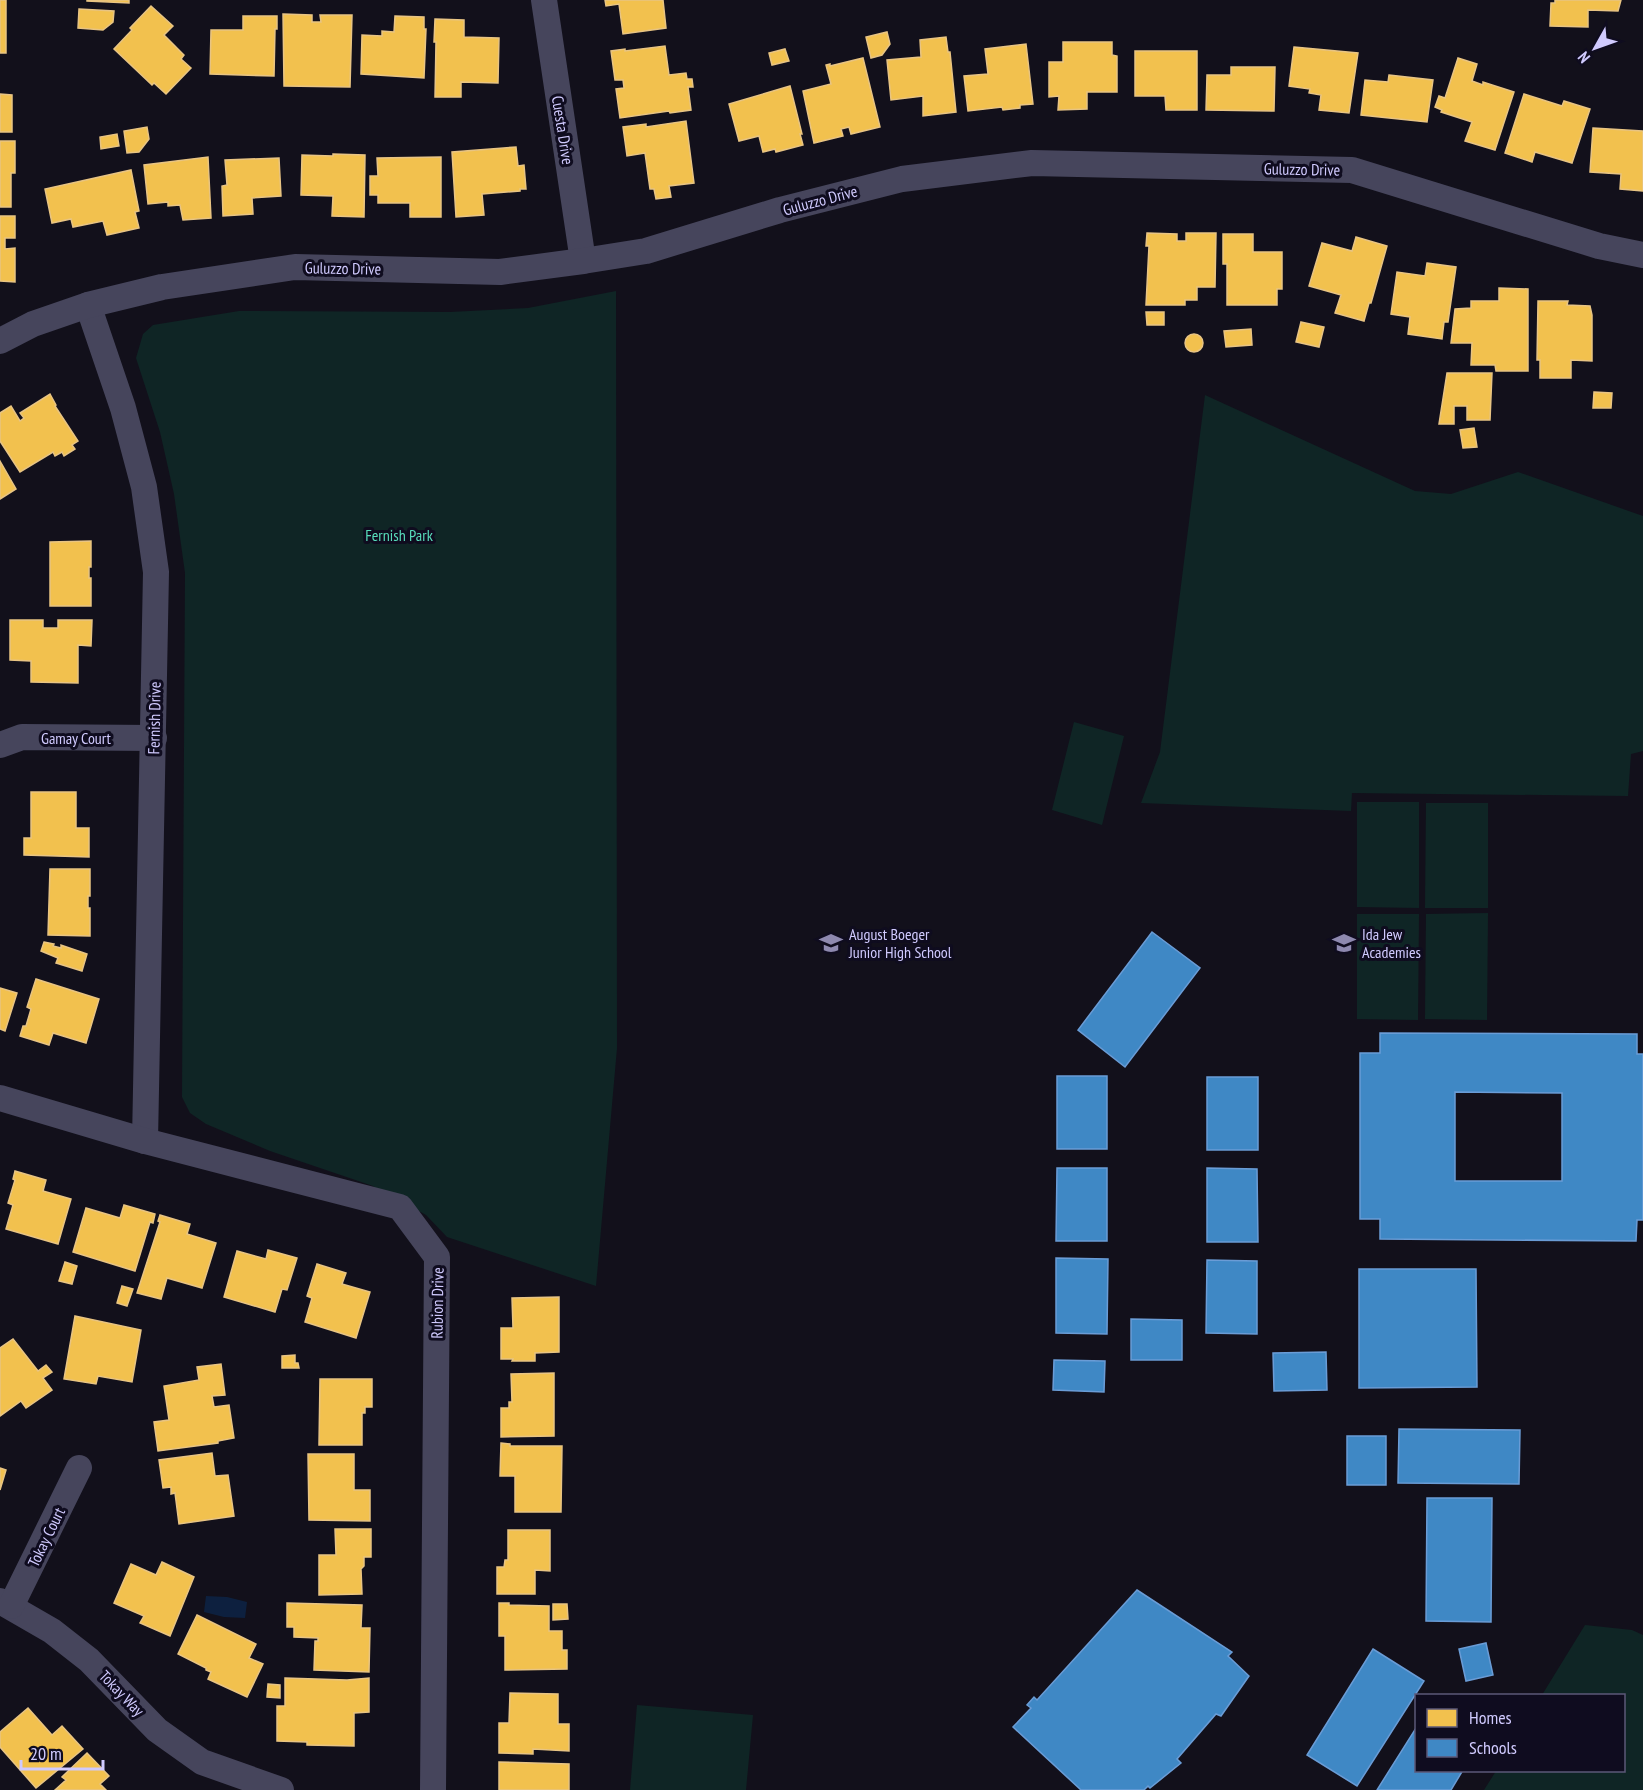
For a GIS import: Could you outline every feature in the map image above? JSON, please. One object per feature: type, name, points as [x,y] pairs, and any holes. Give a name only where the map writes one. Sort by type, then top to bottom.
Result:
[{"type":"street","name":"Cuesta Drive","points":[[544,0],[583,261]]},
{"type":"street","name":"Guluzzo Drive","points":[[0,341],[33,324],[87,305],[162,286],[295,267],[500,272],[583,261],[645,251],[780,210],[902,179],[1032,163],[1352,170],[1599,246],[1643,255]]},
{"type":"street","name":"Fernish Drive","points":[[87,305],[123,408],[144,487],[156,572],[145,1141]]},
{"type":"street","name":"Gamay Court","points":[[0,745],[22,737],[154,738]]},
{"type":"street","name":"Rubion Drive","points":[[0,1098],[145,1141],[400,1207],[438,1257],[433,1790]]},
{"type":"street","name":"Tokay Court","points":[[5,1603],[80,1468]]},
{"type":"street","name":"Tokay Way","points":[[5,1603],[52,1631],[89,1660],[158,1730],[202,1762],[281,1790]]},
{"type":"green space","name":"Fernish Park","points":[[616,291],[617,1048],[596,1286],[447,1237],[426,1215],[403,1202],[384,1195],[373,1186],[270,1151],[206,1124],[190,1113],[182,1097],[185,573],[174,494],[160,432],[136,358],[143,334],[153,325],[239,311],[450,312],[528,308]]},
{"type":"green space","points":[[1205,395],[1415,491],[1451,494],[1518,472],[1643,516],[1643,751],[1631,754],[1628,796],[1352,793],[1351,811],[1141,803],[1160,752]]},
{"type":"green space","points":[[1074,722],[1124,736],[1102,825],[1052,810]]},
{"type":"green space","points":[[1357,802],[1419,802],[1419,908],[1357,907]]},
{"type":"green space","points":[[1426,803],[1488,803],[1488,908],[1425,908]]},
{"type":"green space","points":[[1488,913],[1487,1020],[1425,1019],[1426,914]]},
{"type":"green space","points":[[1357,914],[1419,914],[1418,1020],[1357,1019]]},
{"type":"green space","points":[[1585,1625],[1632,1630],[1643,1635],[1643,1790],[1484,1790],[1495,1772],[1625,1772],[1625,1694],[1543,1694]]},
{"type":"green space","points":[[637,1705],[753,1715],[746,1790],[630,1790]]},
{"type":"water","points":[[206,1596],[227,1597],[247,1602],[245,1618],[224,1617],[204,1612]]},
{"type":"building: Homes","points":[[0,0],[6,0],[6,53],[0,53]]},
{"type":"building: Homes","points":[[129,0],[129,3],[87,1]]},
{"type":"building: Homes","points":[[605,0],[663,0],[666,28],[623,34],[619,4],[606,6]]},
{"type":"building: Homes","points":[[1555,0],[1621,0],[1618,11],[1588,10],[1588,27],[1550,26],[1551,3],[1555,3]]},
{"type":"building: Homes","points":[[151,6],[173,26],[164,35],[184,55],[181,59],[191,68],[166,94],[154,83],[152,85],[114,49]]},
{"type":"building: Homes","points":[[79,9],[114,11],[113,22],[103,30],[78,28]]},
{"type":"building: Homes","points":[[283,14],[312,15],[312,22],[321,22],[320,15],[352,15],[350,87],[284,86]]},
{"type":"building: Homes","points":[[243,16],[277,16],[274,76],[210,74],[211,30],[243,30]]},
{"type":"building: Homes","points":[[395,16],[424,17],[424,29],[426,29],[424,78],[361,74],[362,35],[382,36],[382,31],[394,32]]},
{"type":"building: Homes","points":[[435,19],[464,20],[464,37],[499,38],[498,83],[461,82],[461,97],[435,97]]},
{"type":"building: Homes","points":[[887,32],[890,44],[882,55],[871,58],[866,37]]},
{"type":"building: Homes","points":[[946,37],[948,52],[950,52],[956,112],[923,116],[923,96],[891,100],[887,60],[921,57],[920,40]]},
{"type":"building: Homes","points":[[1063,42],[1112,42],[1112,55],[1117,56],[1117,92],[1087,92],[1087,109],[1058,110],[1059,96],[1049,97],[1049,62],[1063,62]]},
{"type":"building: Homes","points":[[1026,44],[1033,104],[1003,110],[1002,107],[968,111],[964,76],[988,74],[985,49]]},
{"type":"building: Homes","points":[[665,46],[669,75],[686,73],[687,79],[692,79],[693,87],[688,87],[691,110],[620,118],[616,89],[624,88],[623,80],[615,80],[611,51]]},
{"type":"building: Homes","points":[[1294,47],[1358,53],[1349,113],[1319,110],[1321,95],[1309,93],[1310,89],[1289,86]]},
{"type":"building: Homes","points":[[785,49],[789,61],[772,65],[769,53]]},
{"type":"building: Homes","points":[[1135,51],[1197,51],[1197,110],[1166,110],[1165,96],[1135,96]]},
{"type":"building: Homes","points":[[863,58],[880,127],[851,134],[849,127],[841,129],[843,136],[814,143],[803,91],[831,84],[826,65]]},
{"type":"building: Homes","points":[[1458,58],[1477,64],[1472,81],[1483,85],[1483,82],[1514,92],[1495,150],[1465,141],[1472,122],[1441,112],[1442,110],[1435,107],[1439,96],[1445,98]]},
{"type":"building: Homes","points":[[1231,67],[1275,67],[1274,111],[1206,110],[1207,75],[1231,75]]},
{"type":"building: Homes","points":[[1389,75],[1433,80],[1427,122],[1361,115],[1365,80],[1388,82]]},
{"type":"building: Homes","points":[[790,86],[803,145],[776,152],[775,149],[763,152],[759,136],[739,141],[729,104]]},
{"type":"building: Homes","points":[[0,94],[12,95],[12,132],[0,132]]},
{"type":"building: Homes","points":[[1524,94],[1562,106],[1564,101],[1590,109],[1572,163],[1535,152],[1532,162],[1505,153]]},
{"type":"building: Homes","points":[[686,121],[694,183],[669,186],[671,197],[656,199],[654,189],[650,189],[645,153],[627,156],[623,127],[646,124],[646,127]]},
{"type":"building: Homes","points":[[147,127],[149,139],[139,152],[127,153],[124,131]]},
{"type":"building: Homes","points":[[1593,128],[1643,131],[1643,191],[1620,189],[1621,174],[1590,172]]},
{"type":"building: Homes","points":[[117,134],[119,146],[101,149],[100,137]]},
{"type":"building: Homes","points":[[0,141],[15,141],[15,173],[11,173],[11,207],[0,207]]},
{"type":"building: Homes","points":[[516,147],[518,166],[524,165],[526,189],[482,194],[484,215],[456,217],[452,152]]},
{"type":"building: Homes","points":[[333,154],[365,155],[364,217],[332,216],[333,196],[301,195],[302,155],[333,156]]},
{"type":"building: Homes","points":[[208,157],[211,218],[183,220],[180,205],[168,206],[168,202],[148,204],[144,165]]},
{"type":"building: Homes","points":[[441,157],[441,217],[410,217],[410,203],[378,203],[378,195],[370,195],[370,176],[378,176],[377,158]]},
{"type":"building: Homes","points":[[279,158],[281,196],[252,198],[253,214],[223,216],[222,186],[227,185],[225,160]]},
{"type":"building: Homes","points":[[131,170],[139,211],[135,212],[139,228],[107,235],[103,221],[73,227],[71,219],[52,223],[45,189]]},
{"type":"building: Homes","points":[[0,216],[15,216],[15,238],[5,238],[5,249],[15,248],[15,282],[0,281]]},
{"type":"building: Homes","points":[[1147,233],[1177,234],[1177,241],[1186,241],[1186,233],[1216,233],[1215,287],[1197,287],[1197,300],[1185,300],[1185,305],[1146,305],[1149,246],[1146,246]]},
{"type":"building: Homes","points":[[1223,234],[1253,234],[1253,252],[1282,252],[1282,289],[1277,289],[1277,305],[1227,305],[1227,264],[1223,264]]},
{"type":"building: Homes","points":[[1356,237],[1387,246],[1364,321],[1335,313],[1341,295],[1309,286],[1322,243],[1352,251]]},
{"type":"building: Homes","points":[[1427,263],[1456,267],[1448,322],[1444,322],[1442,339],[1408,334],[1410,317],[1391,314],[1397,272],[1425,276]]},
{"type":"building: Homes","points":[[1499,288],[1528,289],[1528,371],[1496,371],[1495,365],[1471,365],[1472,343],[1451,343],[1455,309],[1471,308],[1471,301],[1499,301]]},
{"type":"building: Homes","points":[[1538,301],[1568,301],[1567,305],[1590,306],[1592,361],[1571,360],[1571,378],[1540,378],[1540,360],[1537,360]]},
{"type":"building: Homes","points":[[1146,312],[1164,312],[1164,325],[1147,325]]},
{"type":"building: Homes","points":[[1301,322],[1324,327],[1319,347],[1296,342]]},
{"type":"building: Homes","points":[[1251,329],[1252,345],[1226,347],[1224,331]]},
{"type":"building: Homes","points":[[1194,334],[1200,337],[1203,343],[1200,349],[1194,352],[1188,349],[1185,343],[1188,337]]},
{"type":"building: Homes","points":[[1447,373],[1492,373],[1490,420],[1467,420],[1467,406],[1454,406],[1454,424],[1439,424]]},
{"type":"building: Homes","points":[[1594,392],[1612,393],[1611,408],[1593,408]]},
{"type":"building: Homes","points":[[50,394],[55,406],[78,441],[72,445],[75,449],[64,456],[62,452],[55,456],[53,452],[20,472],[0,441],[0,413],[11,406],[20,421],[24,418],[20,413]]},
{"type":"building: Homes","points":[[1474,428],[1477,447],[1463,448],[1460,430]]},
{"type":"building: Homes","points":[[0,461],[16,489],[0,499]]},
{"type":"building: Homes","points":[[91,541],[89,578],[91,578],[91,606],[50,606],[50,542]]},
{"type":"building: Homes","points":[[10,620],[43,620],[43,628],[58,628],[58,620],[92,620],[91,646],[78,645],[78,683],[31,682],[31,661],[10,660]]},
{"type":"building: Homes","points":[[31,792],[76,792],[76,828],[89,828],[89,857],[24,855],[24,838],[31,838]]},
{"type":"building: Homes","points":[[50,869],[90,869],[88,908],[90,908],[90,936],[48,935]]},
{"type":"building: Homes","points":[[44,942],[87,954],[82,971],[56,963],[58,958],[41,951]]},
{"type":"building: Homes","points":[[36,979],[99,999],[86,1043],[53,1033],[49,1045],[20,1036],[31,1009],[27,1007]]},
{"type":"building: Homes","points":[[0,988],[17,993],[5,1031],[0,1029]]},
{"type":"building: Homes","points":[[15,1171],[46,1180],[43,1191],[71,1199],[58,1244],[6,1229],[13,1205],[8,1203],[15,1180],[13,1179]]},
{"type":"building: Homes","points":[[124,1205],[155,1214],[153,1223],[150,1222],[135,1271],[73,1252],[86,1208],[120,1218]]},
{"type":"building: Homes","points":[[160,1215],[190,1224],[187,1234],[216,1243],[202,1288],[167,1278],[161,1299],[137,1293],[160,1222],[158,1221]]},
{"type":"building: Homes","points":[[268,1250],[297,1258],[287,1290],[282,1289],[275,1312],[224,1297],[237,1251],[266,1259]]},
{"type":"building: Homes","points":[[65,1262],[77,1266],[72,1284],[59,1281]]},
{"type":"building: Homes","points":[[317,1264],[346,1273],[342,1284],[370,1292],[356,1338],[305,1322],[312,1298],[307,1296]]},
{"type":"building: Homes","points":[[122,1286],[133,1289],[127,1306],[117,1303]]},
{"type":"building: Homes","points":[[559,1297],[559,1352],[535,1353],[535,1361],[501,1359],[501,1328],[513,1328],[512,1298]]},
{"type":"building: Homes","points":[[75,1316],[141,1330],[132,1382],[98,1376],[96,1384],[64,1379]]},
{"type":"building: Homes","points":[[13,1339],[38,1371],[46,1365],[52,1372],[43,1378],[52,1390],[26,1408],[21,1401],[0,1416],[0,1348]]},
{"type":"building: Homes","points":[[295,1355],[295,1363],[298,1363],[299,1368],[282,1368],[282,1356]]},
{"type":"building: Homes","points":[[221,1364],[225,1395],[212,1396],[214,1407],[229,1405],[234,1438],[218,1441],[218,1443],[158,1451],[154,1422],[169,1420],[164,1386],[199,1380],[197,1367]]},
{"type":"building: Homes","points":[[554,1373],[554,1436],[501,1437],[501,1408],[509,1408],[509,1402],[512,1402],[511,1374]]},
{"type":"building: Homes","points":[[320,1379],[372,1379],[372,1407],[365,1407],[365,1413],[362,1413],[362,1445],[319,1445]]},
{"type":"building: Homes","points":[[501,1443],[510,1444],[510,1446],[562,1446],[561,1512],[515,1512],[515,1476],[500,1476]]},
{"type":"building: Homes","points":[[212,1453],[215,1476],[228,1475],[234,1516],[179,1524],[175,1493],[171,1494],[171,1487],[163,1488],[159,1460]]},
{"type":"building: Homes","points":[[308,1454],[354,1454],[354,1490],[370,1490],[370,1521],[309,1520]]},
{"type":"building: Homes","points":[[0,1468],[6,1470],[0,1490]]},
{"type":"building: Homes","points":[[335,1529],[371,1529],[371,1557],[364,1557],[364,1566],[361,1569],[362,1594],[319,1595],[319,1555],[336,1555]]},
{"type":"building: Homes","points":[[508,1530],[550,1530],[550,1571],[535,1570],[535,1594],[497,1594],[497,1567],[504,1567],[505,1560],[508,1560]]},
{"type":"building: Homes","points":[[162,1562],[194,1577],[170,1636],[140,1623],[144,1616],[114,1603],[131,1564],[156,1575]]},
{"type":"building: Homes","points":[[287,1603],[362,1605],[361,1628],[370,1628],[369,1672],[314,1670],[315,1641],[318,1641],[318,1638],[294,1637],[294,1627],[287,1627]]},
{"type":"building: Homes","points":[[499,1603],[549,1606],[549,1631],[562,1631],[562,1650],[567,1650],[567,1669],[505,1670],[505,1636],[499,1636]]},
{"type":"building: Homes","points":[[553,1604],[567,1604],[568,1619],[553,1620]]},
{"type":"building: Homes","points":[[197,1615],[256,1644],[249,1658],[263,1664],[247,1697],[208,1679],[211,1672],[178,1654]]},
{"type":"building: Homes","points":[[285,1678],[347,1680],[369,1678],[369,1712],[354,1713],[354,1746],[307,1745],[307,1742],[277,1741],[277,1706],[285,1706]]},
{"type":"building: Homes","points":[[268,1684],[280,1685],[280,1698],[267,1697]]},
{"type":"building: Homes","points":[[510,1693],[558,1694],[558,1724],[569,1724],[569,1751],[533,1749],[533,1754],[499,1753],[499,1723],[509,1723]]},
{"type":"building: Homes","points":[[28,1708],[52,1735],[62,1726],[83,1749],[36,1788],[0,1747],[0,1732]]},
{"type":"building: Homes","points":[[87,1753],[109,1776],[100,1784],[106,1790],[55,1790],[66,1780],[62,1777]]},
{"type":"building: Homes","points":[[499,1762],[569,1764],[569,1790],[499,1790]]},
{"type":"building: Schools","points":[[1152,932],[1200,968],[1125,1067],[1078,1030]]},
{"type":"building: Schools","points":[[1380,1033],[1637,1034],[1637,1054],[1643,1054],[1643,1220],[1637,1220],[1636,1241],[1380,1239],[1380,1219],[1360,1219],[1360,1053],[1380,1053]],"holes":[[[1455,1092],[1562,1093],[1562,1181],[1455,1181]]]},
{"type":"building: Schools","points":[[1057,1076],[1107,1076],[1107,1149],[1057,1149]]},
{"type":"building: Schools","points":[[1207,1077],[1258,1077],[1258,1150],[1207,1150]]},
{"type":"building: Schools","points":[[1057,1168],[1107,1168],[1107,1241],[1056,1241]]},
{"type":"building: Schools","points":[[1207,1168],[1257,1169],[1258,1242],[1207,1242]]},
{"type":"building: Schools","points":[[1056,1258],[1108,1259],[1107,1334],[1056,1333]]},
{"type":"building: Schools","points":[[1207,1260],[1257,1261],[1257,1334],[1206,1333]]},
{"type":"building: Schools","points":[[1359,1269],[1476,1269],[1477,1387],[1359,1388]]},
{"type":"building: Schools","points":[[1131,1319],[1182,1320],[1182,1360],[1131,1360]]},
{"type":"building: Schools","points":[[1326,1352],[1327,1390],[1274,1391],[1273,1353]]},
{"type":"building: Schools","points":[[1054,1360],[1105,1361],[1104,1392],[1053,1390]]},
{"type":"building: Schools","points":[[1399,1429],[1520,1430],[1519,1484],[1398,1483]]},
{"type":"building: Schools","points":[[1347,1436],[1386,1436],[1386,1485],[1347,1485]]},
{"type":"building: Schools","points":[[1427,1498],[1492,1498],[1491,1622],[1426,1621]]},
{"type":"building: Schools","points":[[1137,1590],[1232,1652],[1228,1656],[1249,1676],[1221,1716],[1216,1714],[1177,1759],[1181,1763],[1150,1788],[1148,1786],[1144,1790],[1081,1790],[1013,1727],[1031,1708],[1027,1705],[1034,1697],[1037,1700]]},
{"type":"building: Schools","points":[[1486,1643],[1493,1675],[1466,1681],[1459,1649]]},
{"type":"building: Schools","points":[[1373,1649],[1424,1681],[1357,1786],[1307,1755]]},
{"type":"building: Schools","points":[[1415,1730],[1415,1772],[1462,1772],[1451,1790],[1377,1790]]},
{"type":"place","name":"August Boeger Junior High School","points":[[831,943]]},
{"type":"place","name":"Ida Jew Academies","points":[[1344,943]]}]
